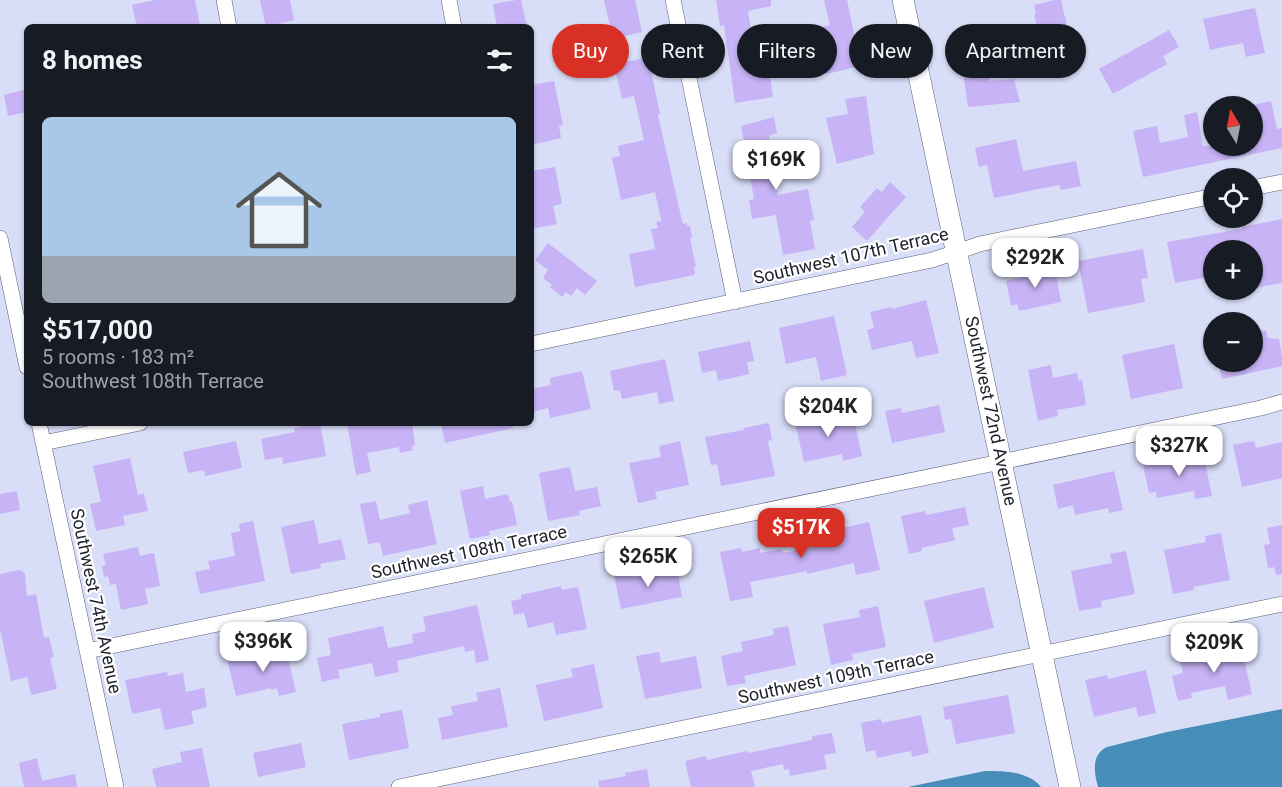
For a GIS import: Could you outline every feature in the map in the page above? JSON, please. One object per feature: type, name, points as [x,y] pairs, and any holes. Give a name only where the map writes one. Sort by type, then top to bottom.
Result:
[{"type":"street","points":[[224,0],[228,24]]},
{"type":"street","points":[[449,0],[453,24]]},
{"type":"street","points":[[673,0],[735,302]]},
{"type":"street","name":"Southwest 72nd Avenue","points":[[903,0],[1070,787]]},
{"type":"street","points":[[1263,186],[1282,182]]},
{"type":"street","name":"Southwest 107th Terrace","points":[[534,343],[932,260],[980,244],[1203,198]]},
{"type":"street","points":[[0,238],[24,353]]},
{"type":"street","name":"Southwest 108th Terrace","points":[[87,651],[1282,402]]},
{"type":"street","name":"Southwest 74th Avenue","points":[[40,426],[116,787]]},
{"type":"street","points":[[43,443],[125,426]]},
{"type":"street","name":"Southwest 109th Terrace","points":[[399,787],[1282,604]]},
{"type":"water","points":[[1282,709],[1282,787],[1098,787],[1096,759],[1107,747],[1167,732]]},
{"type":"water","points":[[985,771],[1023,775],[1041,787],[908,787]]},
{"type":"building","points":[[155,0],[195,0],[200,24],[136,24],[132,5]]},
{"type":"building","points":[[260,0],[290,0],[294,20],[265,24]]},
{"type":"building","points":[[521,0],[526,24],[496,24],[493,4]]},
{"type":"building","points":[[604,0],[635,0],[641,32],[629,35],[629,24],[610,24]]},
{"type":"building","points":[[716,0],[771,0],[771,6],[748,11],[750,24],[737,24],[737,78],[770,78],[773,97],[735,103],[725,24],[720,24]]},
{"type":"building","points":[[824,0],[847,0],[852,24],[849,24],[849,69],[837,71],[837,24],[830,24]]},
{"type":"building","points":[[1061,0],[1067,24],[1036,24],[1034,5]]},
{"type":"building","points":[[1255,8],[1265,53],[1246,57],[1243,43],[1210,50],[1203,19]]},
{"type":"building","points":[[1169,30],[1179,47],[1163,56],[1167,64],[1113,94],[1099,69]]},
{"type":"building","points":[[641,59],[641,78],[652,78],[660,114],[658,115],[683,224],[687,223],[687,226],[690,226],[696,267],[694,267],[694,275],[635,287],[629,254],[655,249],[651,229],[658,228],[656,222],[661,219],[655,192],[621,200],[612,158],[620,156],[618,146],[644,140],[634,96],[622,99],[617,78],[629,78],[629,61]]},
{"type":"building","points":[[964,78],[989,78],[990,81],[1014,79],[1020,102],[968,107]]},
{"type":"building","points":[[554,81],[563,125],[559,126],[561,138],[534,144],[534,84]]},
{"type":"building","points":[[24,90],[24,113],[8,116],[4,95]]},
{"type":"building","points":[[866,96],[874,154],[837,164],[826,118],[848,114],[845,99]]},
{"type":"building","points":[[1271,101],[1277,129],[1282,128],[1282,148],[1263,152],[1263,103]]},
{"type":"building","points":[[1197,112],[1203,156],[1244,156],[1143,177],[1133,131],[1157,126],[1160,143],[1188,137],[1184,115]]},
{"type":"building","points":[[774,117],[777,133],[769,136],[778,195],[808,189],[814,220],[810,221],[815,249],[783,255],[776,215],[752,219],[749,200],[754,199],[741,126]]},
{"type":"building","points":[[1016,139],[1023,171],[1076,161],[1081,186],[1061,190],[1059,185],[994,198],[987,165],[979,167],[975,148]]},
{"type":"building","points":[[555,167],[562,204],[553,206],[557,224],[534,228],[534,170]]},
{"type":"building","points":[[890,182],[906,197],[867,241],[852,227],[865,212],[860,207],[877,188],[882,192]]},
{"type":"building","points":[[1282,219],[1282,283],[1263,286],[1263,240],[1203,240],[1203,278],[1175,283],[1167,242],[1242,228],[1263,228],[1263,223]]},
{"type":"building","points":[[548,243],[597,281],[585,295],[577,288],[571,296],[566,292],[562,297],[543,278],[548,270],[535,260]]},
{"type":"building","points":[[1143,249],[1148,278],[1141,279],[1145,302],[1088,313],[1078,261]]},
{"type":"building","points":[[1054,264],[1061,302],[1019,311],[1017,304],[1011,306],[1006,281],[1019,278],[1018,275],[1037,272],[1036,267]]},
{"type":"building","points":[[926,300],[939,353],[916,358],[912,341],[872,350],[867,330],[874,328],[870,312]]},
{"type":"building","points":[[834,316],[847,375],[821,381],[816,357],[786,364],[779,328]]},
{"type":"building","points":[[1266,330],[1268,338],[1279,339],[1282,366],[1263,370],[1263,331]]},
{"type":"building","points":[[750,341],[754,361],[747,362],[749,374],[718,381],[716,370],[702,373],[698,352]]},
{"type":"building","points":[[1174,344],[1183,388],[1131,399],[1122,355]]},
{"type":"building","points":[[665,359],[674,401],[659,404],[657,392],[622,399],[620,390],[614,391],[610,371]]},
{"type":"building","points":[[1051,365],[1053,378],[1077,373],[1079,381],[1082,380],[1086,405],[1057,410],[1058,416],[1038,421],[1028,370]]},
{"type":"building","points":[[582,371],[591,409],[550,418],[548,408],[534,412],[534,388],[551,385],[550,378]]},
{"type":"building","points":[[1220,372],[1254,372],[1222,379]]},
{"type":"building","points":[[939,405],[945,432],[892,443],[885,411],[901,408],[902,413]]},
{"type":"building","points":[[813,414],[815,424],[853,415],[862,456],[843,461],[842,454],[804,462],[794,418]]},
{"type":"building","points":[[769,423],[772,440],[768,441],[775,476],[721,486],[717,464],[711,465],[705,437]]},
{"type":"building","points":[[321,426],[326,456],[283,464],[282,457],[265,460],[261,439],[295,432],[294,428]]},
{"type":"building","points":[[348,426],[412,426],[415,445],[412,446],[413,450],[400,453],[399,447],[367,453],[371,472],[356,475]]},
{"type":"building","points":[[442,426],[513,426],[513,428],[445,443]]},
{"type":"building","points":[[236,441],[242,468],[205,476],[204,470],[188,473],[183,452]]},
{"type":"building","points":[[680,441],[689,485],[655,492],[657,499],[638,503],[629,463],[661,457],[659,446]]},
{"type":"building","points":[[1254,441],[1256,448],[1282,442],[1282,478],[1242,487],[1233,445]]},
{"type":"building","points":[[1203,452],[1212,496],[1195,499],[1194,491],[1157,498],[1156,492],[1149,493],[1143,465]]},
{"type":"building","points":[[130,458],[138,495],[144,494],[148,511],[123,516],[125,525],[96,531],[90,504],[101,502],[93,466]]},
{"type":"building","points":[[570,467],[575,491],[597,487],[601,506],[579,511],[580,515],[548,521],[539,473]]},
{"type":"building","points":[[1114,471],[1123,510],[1109,513],[1108,508],[1075,515],[1073,505],[1058,509],[1053,485]]},
{"type":"building","points":[[483,486],[485,499],[508,494],[510,502],[512,501],[517,525],[489,531],[490,535],[470,539],[460,491]]},
{"type":"building","points":[[17,491],[20,510],[0,514],[0,494]]},
{"type":"building","points":[[427,500],[437,544],[383,556],[380,542],[368,544],[360,504],[376,501],[380,520],[410,513],[408,505]]},
{"type":"building","points":[[965,507],[969,525],[952,528],[955,540],[922,548],[922,551],[909,554],[901,516],[925,511],[926,515]]},
{"type":"building","points":[[314,520],[319,544],[341,539],[346,559],[320,564],[321,568],[291,574],[281,527]]},
{"type":"building","points":[[253,521],[265,581],[200,594],[195,572],[210,569],[208,561],[235,556],[231,533],[240,531],[239,524]]},
{"type":"building","points":[[869,522],[880,570],[856,575],[854,563],[807,574],[807,571],[750,582],[753,597],[730,601],[720,552],[741,548],[742,552],[760,548],[760,553],[782,549],[783,553],[811,547],[808,536]]},
{"type":"building","points":[[1282,525],[1282,574],[1276,575],[1274,567],[1268,568],[1264,545],[1270,544],[1267,528]]},
{"type":"building","points":[[1221,533],[1230,580],[1193,587],[1194,590],[1173,594],[1164,550],[1206,542],[1205,536]]},
{"type":"building","points":[[138,547],[140,556],[154,553],[160,586],[145,589],[148,604],[121,610],[116,584],[110,585],[108,576],[104,577],[102,566],[106,565],[103,554]]},
{"type":"building","points":[[1126,551],[1135,594],[1101,601],[1102,607],[1079,611],[1071,571],[1112,563],[1110,554]]},
{"type":"building","points":[[677,568],[682,597],[621,609],[614,575],[633,572],[634,577]]},
{"type":"building","points":[[20,570],[25,574],[27,596],[36,594],[44,638],[49,637],[54,657],[50,658],[57,689],[31,695],[27,677],[11,681],[0,629],[0,574]]},
{"type":"building","points":[[561,586],[562,590],[578,587],[587,629],[556,635],[553,622],[528,628],[524,613],[514,615],[511,601],[521,599],[521,595]]},
{"type":"building","points":[[984,587],[994,628],[934,643],[924,601]]},
{"type":"building","points":[[477,605],[489,660],[476,663],[474,650],[465,652],[464,646],[397,661],[399,672],[375,677],[372,663],[338,670],[340,678],[322,682],[317,658],[331,655],[328,638],[383,626],[388,648],[413,643],[412,634],[426,631],[423,617]]},
{"type":"building","points":[[878,606],[886,647],[852,654],[853,660],[831,665],[823,624],[860,617],[859,610]]},
{"type":"building","points":[[788,626],[796,665],[744,676],[746,683],[727,686],[721,656],[743,651],[741,642],[774,635],[773,629]]},
{"type":"building","points":[[285,645],[296,692],[279,696],[277,688],[271,690],[271,688],[236,696],[227,659],[264,654],[263,650]]},
{"type":"building","points":[[1241,646],[1252,694],[1228,700],[1225,686],[1191,693],[1192,698],[1178,701],[1172,676],[1183,673],[1180,660]]},
{"type":"building","points":[[659,652],[661,663],[696,656],[702,688],[645,699],[636,656]]},
{"type":"building","points":[[594,664],[603,708],[544,721],[536,685],[573,677],[571,669]]},
{"type":"building","points":[[1146,670],[1156,713],[1138,717],[1136,707],[1094,717],[1085,680],[1107,675],[1108,679]]},
{"type":"building","points":[[167,672],[168,676],[183,673],[186,692],[204,688],[207,707],[191,711],[194,724],[165,730],[160,708],[132,714],[125,680]]},
{"type":"building","points":[[500,688],[508,727],[442,740],[438,718],[453,715],[451,706],[478,701],[476,693]]},
{"type":"building","points":[[1008,695],[1015,733],[956,744],[951,719],[945,720],[943,707]]},
{"type":"building","points":[[402,710],[409,748],[349,760],[342,724],[380,717],[380,714]]},
{"type":"building","points":[[921,715],[929,753],[912,757],[911,751],[877,758],[875,750],[866,752],[861,723],[881,719],[882,723]]},
{"type":"building","points":[[832,733],[836,753],[824,755],[827,769],[790,776],[789,769],[784,770],[783,764],[751,771],[755,787],[691,787],[685,761],[706,756],[707,760],[747,751],[748,753],[812,740],[812,736]]},
{"type":"building","points":[[301,743],[306,767],[258,777],[253,753]]},
{"type":"building","points":[[202,748],[210,787],[156,787],[152,769],[182,762],[180,752]]},
{"type":"building","points":[[37,758],[42,781],[75,774],[77,787],[24,787],[19,763]]},
{"type":"building","points":[[647,769],[650,787],[599,787],[598,781],[626,776],[625,773]]}]
